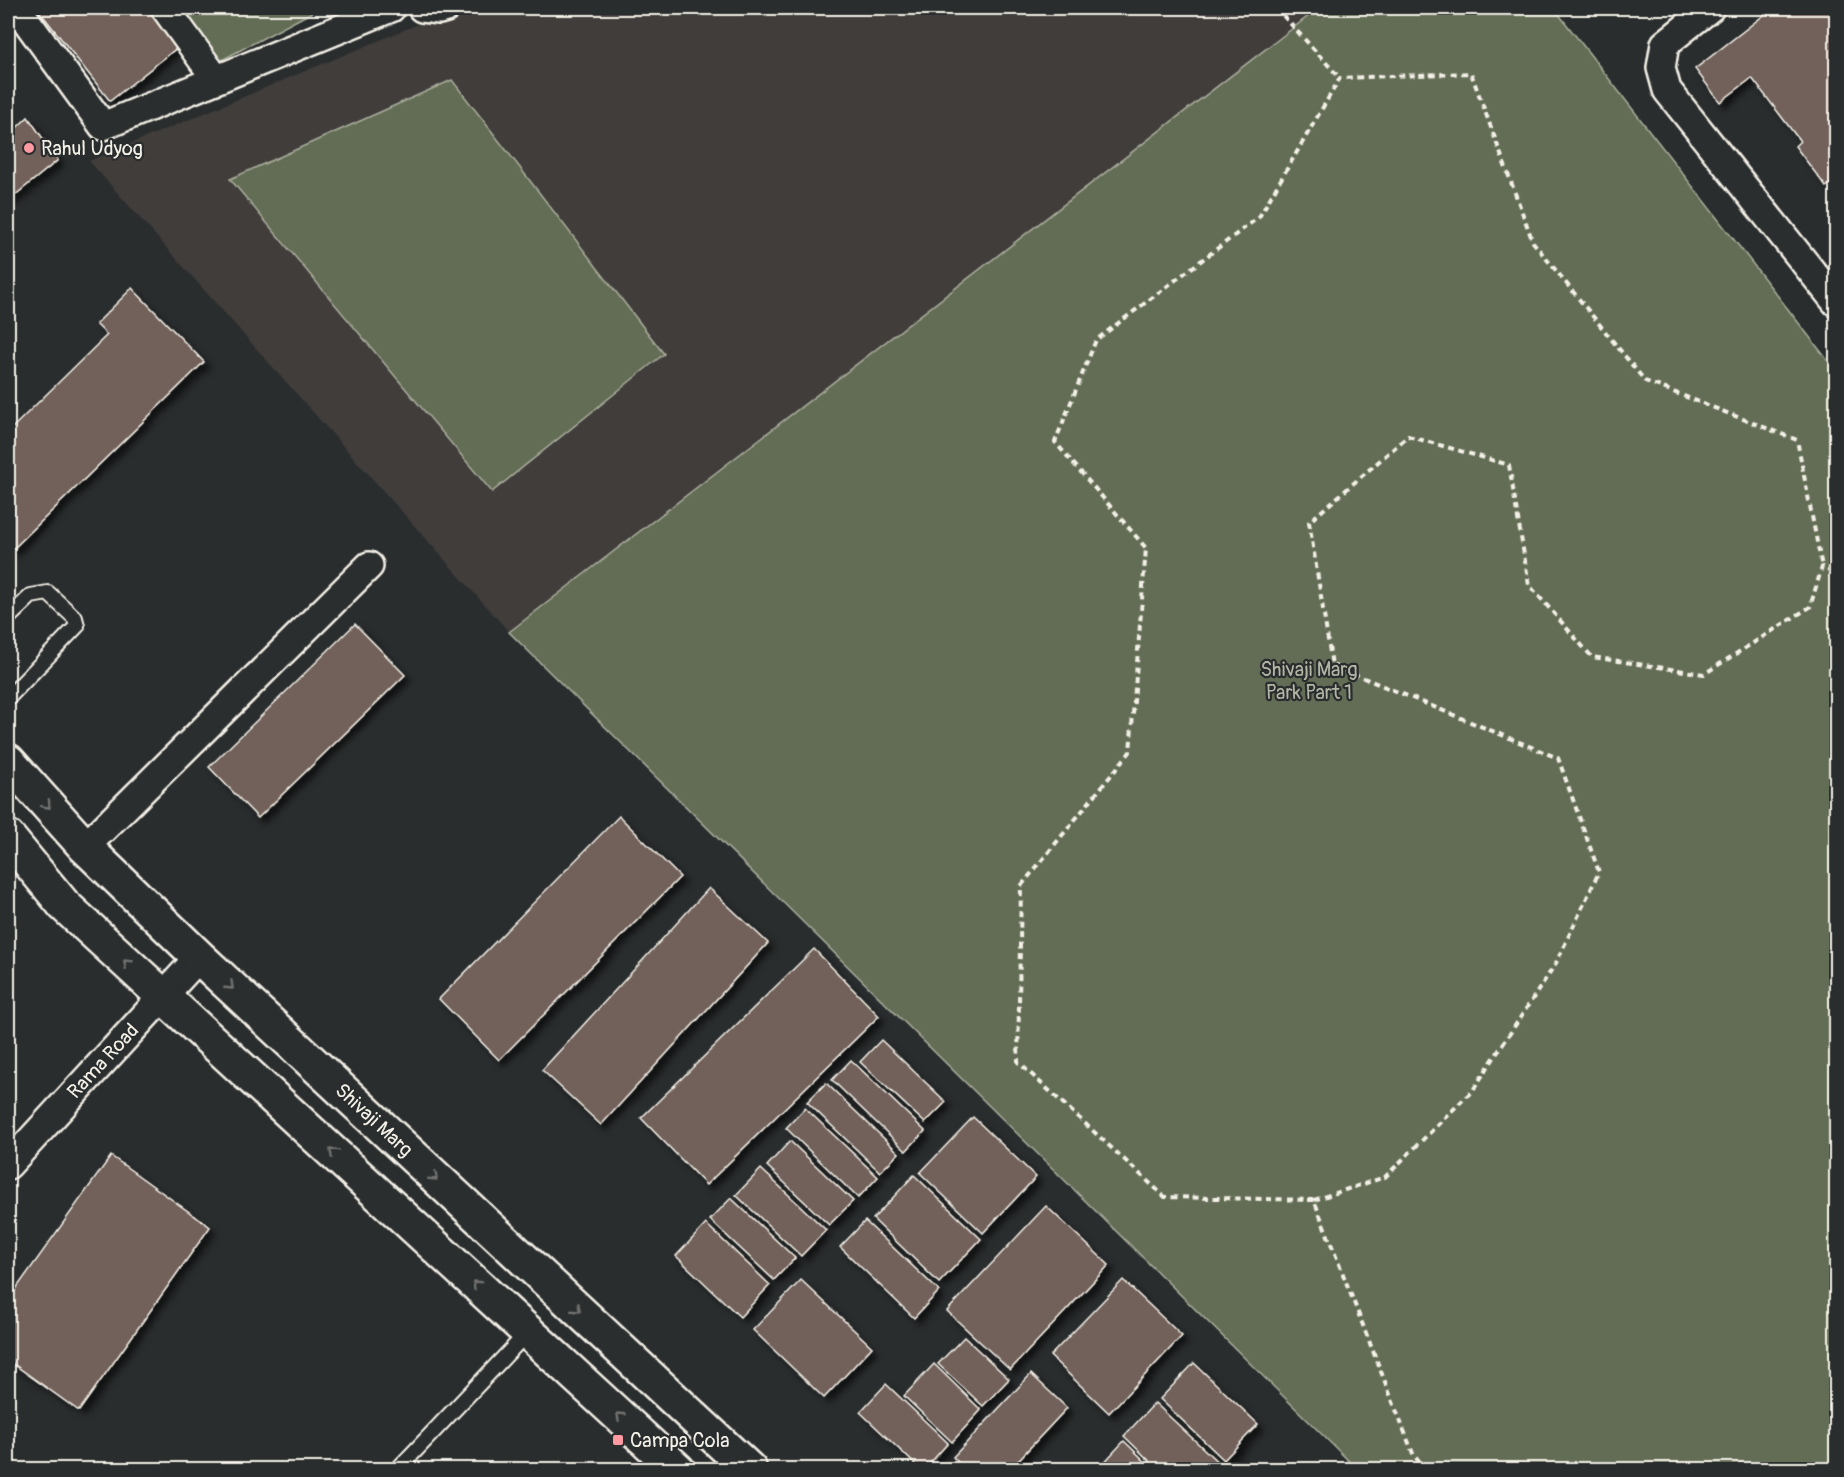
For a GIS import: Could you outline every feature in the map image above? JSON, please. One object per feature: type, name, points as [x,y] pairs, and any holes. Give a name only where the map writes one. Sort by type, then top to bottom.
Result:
[{"type":"main road","name":"Shivaji Marg","points":[[8,761],[85,847],[199,957],[750,1470]]},
{"type":"main road","points":[[8,837],[64,905],[678,1470]]},
{"type":"street","points":[[17,8],[103,126],[391,8]]},
{"type":"street","points":[[165,8],[216,79]]},
{"type":"street","points":[[422,8],[440,10],[446,8]]},
{"type":"street","points":[[1710,8],[1665,44],[1661,68],[1667,90],[1836,302]]},
{"type":"street","points":[[85,847],[369,566]]},
{"type":"street","name":"Rama Road","points":[[8,1166],[199,957]]},
{"type":"lane","points":[[8,618],[31,596],[48,593],[75,618],[77,626],[8,698]]},
{"type":"lane","points":[[397,1470],[528,1332]]},
{"type":"lane","points":[[8,1466],[11,1470]]},
{"type":"path","points":[[1276,8],[1340,78],[1471,73],[1533,242],[1645,381],[1797,440],[1822,567],[1810,607],[1704,674],[1592,657],[1529,585],[1509,465],[1408,436],[1309,522],[1332,665],[1558,758],[1599,872],[1556,963],[1473,1090],[1385,1176],[1314,1200],[1165,1197],[1018,1062],[1021,886],[1130,752],[1146,548],[1055,442],[1096,340],[1259,217],[1340,78]]},
{"type":"path","points":[[1822,567],[1836,574]]},
{"type":"path","points":[[1314,1200],[1414,1456],[1427,1470]]},
{"type":"shaded area","points":[[457,8],[1319,8],[509,632],[89,161]]},
{"type":"green space","points":[[181,8],[320,8],[218,62]]},
{"type":"green space","name":"Shivaji Marg Park Part 1","points":[[1319,8],[1554,8],[1836,371],[1836,1469],[1357,1469],[509,632]]},
{"type":"green space","points":[[452,80],[664,354],[492,492],[230,179]]},
{"type":"building","points":[[37,8],[156,8],[183,43],[110,101]]},
{"type":"building","points":[[1773,8],[1836,8],[1834,14],[1836,18],[1836,179],[1826,187],[1795,146],[1800,141],[1752,78],[1720,102],[1695,69]]},
{"type":"building","name":"Rahul Udyog","points":[[28,117],[58,160],[8,201],[8,136]]},
{"type":"building","points":[[132,288],[204,362],[8,554],[8,432],[107,335],[96,324]]},
{"type":"building","points":[[355,624],[405,675],[258,818],[209,767]]},
{"type":"building","points":[[619,816],[680,877],[499,1060],[439,999]]},
{"type":"building","points":[[709,888],[768,943],[601,1125],[542,1070]]},
{"type":"building","points":[[814,949],[879,1016],[706,1185],[641,1118]]},
{"type":"building","points":[[881,1040],[946,1102],[925,1123],[860,1062]]},
{"type":"building","points":[[851,1060],[925,1131],[906,1151],[832,1080]]},
{"type":"building","points":[[826,1083],[899,1153],[880,1172],[807,1102]]},
{"type":"building","points":[[805,1108],[878,1177],[858,1198],[786,1128]]},
{"type":"building","points":[[973,1117],[1036,1177],[983,1233],[920,1173]]},
{"type":"building","points":[[790,1141],[853,1201],[829,1225],[767,1166]]},
{"type":"building","points":[[111,1156],[210,1227],[79,1411],[8,1360],[8,1300]]},
{"type":"building","points":[[761,1169],[826,1230],[801,1256],[736,1195]]},
{"type":"building","points":[[914,1175],[981,1239],[939,1283],[873,1219]]},
{"type":"building","points":[[731,1198],[795,1258],[774,1280],[710,1220]]},
{"type":"building","points":[[1046,1206],[1109,1265],[1010,1370],[947,1311]]},
{"type":"building","points":[[865,1221],[939,1291],[914,1318],[840,1247]]},
{"type":"building","points":[[706,1224],[770,1285],[740,1317],[676,1256]]},
{"type":"building","points":[[801,1280],[872,1347],[824,1398],[753,1330]]},
{"type":"building","points":[[1123,1280],[1182,1336],[1109,1413],[1050,1356]]},
{"type":"building","points":[[964,1337],[1009,1379],[983,1406],[938,1364]]},
{"type":"building","points":[[1194,1363],[1258,1424],[1224,1460],[1160,1399]]},
{"type":"building","points":[[934,1364],[981,1410],[952,1442],[904,1396]]},
{"type":"building","points":[[1031,1374],[1067,1408],[1009,1470],[966,1470],[953,1457]]},
{"type":"building","points":[[886,1384],[948,1443],[924,1470],[921,1470],[860,1412]]},
{"type":"building","points":[[1155,1403],[1223,1467],[1221,1470],[1159,1470],[1124,1436]]},
{"type":"building","points":[[1124,1441],[1154,1470],[1097,1470]]},
{"type":"place","name":"Rahul Udyog","points":[[29,148]]},
{"type":"place","name":"Campa Cola","points":[[618,1440]]}]
